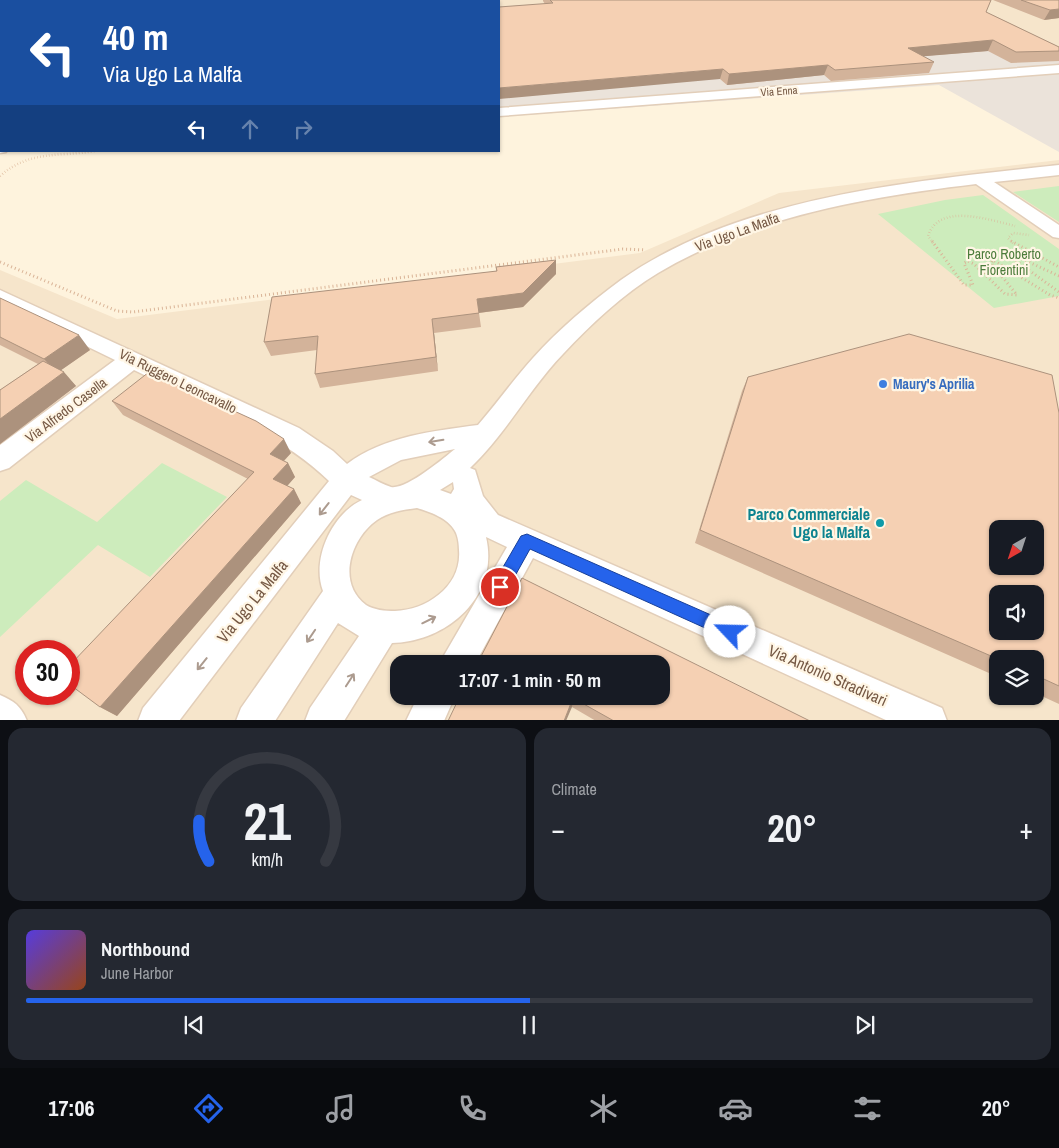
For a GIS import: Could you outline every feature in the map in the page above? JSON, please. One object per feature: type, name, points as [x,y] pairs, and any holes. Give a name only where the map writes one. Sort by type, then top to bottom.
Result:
[{"type":"street","name":"Via Enna","points":[[500,112],[1059,70]]},
{"type":"street","name":"Via Ugo La Malfa","points":[[478,441],[466,478],[464,499],[474,564],[466,586],[452,605],[431,620],[407,628],[382,628],[364,622],[348,611],[338,596],[333,577],[335,556],[342,537],[361,516],[372,508],[436,478],[478,441],[529,376],[559,344],[591,315],[651,270],[722,235],[766,220],[836,201],[979,179],[1059,170]]},
{"type":"street","points":[[979,179],[1059,233]]},
{"type":"street","name":"Via Ruggero Leoncavallo","points":[[0,296],[295,438],[324,459],[346,480]]},
{"type":"street","name":"Via Alfredo Casella","points":[[0,460],[132,359]]},
{"type":"street","name":"Via Ugo La Malfa","points":[[156,720],[346,480],[369,462],[389,452],[423,444],[478,441]]},
{"type":"street","name":"Via Antonio Stradivari","points":[[466,478],[467,493],[479,514],[488,524],[929,720]]},
{"type":"street","points":[[346,480],[399,497],[426,496],[442,501],[457,511],[471,535],[488,538],[517,537],[460,655]]},
{"type":"street","points":[[254,720],[338,596]]},
{"type":"street","points":[[323,720],[382,628]]},
{"type":"street","points":[[424,720],[433,705]]},
{"type":"street","points":[[0,713],[8,720]]},
{"type":"path","points":[[0,176],[11,164],[35,156],[83,152]]},
{"type":"path","points":[[1018,227],[976,218],[952,217],[936,221],[930,226],[928,236],[964,285],[970,286],[973,283],[964,263],[966,261],[974,264],[1005,294],[1017,295],[1016,291],[991,263],[993,260],[1050,295],[1059,298]]},
{"type":"path","points":[[1035,236],[1013,234],[1008,238],[1059,267]]},
{"type":"path","points":[[0,262],[117,311],[133,312],[623,249],[687,251]]},
{"type":"path","points":[[1059,276],[1018,257],[1012,258],[1059,292]]},
{"type":"shaded area","points":[[500,0],[681,0],[500,12]]},
{"type":"shaded area","points":[[681,0],[1059,53],[1059,152],[939,85],[500,117],[500,12]]},
{"type":"shaded area","points":[[931,0],[1059,0],[1059,53]]},
{"type":"shaded area","points":[[1059,160],[1059,720],[0,720],[0,270],[117,319],[640,253],[779,193]]},
{"type":"green space","points":[[1059,186],[1059,222],[1013,192]]},
{"type":"green space","name":"Parco Roberto Fiorentini","points":[[983,195],[1059,249],[1059,296],[994,308],[878,214],[945,200]]},
{"type":"green space","points":[[162,463],[227,497],[150,577],[98,545],[0,637],[0,501],[26,480],[97,522]]},
{"type":"building","points":[[550,0],[991,0],[986,12],[1059,47],[1059,51],[1016,52],[993,40],[908,48],[934,62],[835,70],[828,65],[729,74],[723,69],[500,88],[500,7],[553,3]]},
{"type":"building","points":[[1021,0],[1059,0],[1059,9],[1050,10]]},
{"type":"building","points":[[556,260],[523,293],[477,299],[479,313],[432,319],[436,357],[315,374],[318,336],[264,342],[272,297],[497,271],[496,267]]},
{"type":"building","points":[[0,298],[79,335],[44,359],[0,337]]},
{"type":"building","name":"Parco Commerciale Ugo la Malfa","points":[[909,334],[1052,375],[1059,413],[1059,686],[1044,679],[1044,650],[989,650],[989,655],[700,530],[748,377]]},
{"type":"building","points":[[43,361],[64,372],[0,419],[0,390]]},
{"type":"building","points":[[149,372],[256,421],[284,439],[270,454],[288,463],[273,479],[294,489],[100,707],[80,692],[80,654],[254,472],[112,401]]},
{"type":"building","points":[[522,578],[808,720],[612,720],[585,705],[670,705],[670,655],[482,655]]},
{"type":"building","points":[[456,705],[570,705],[564,720],[448,720]]},
{"type":"place","name":"Maury's Aprilia","points":[[883,384]]},
{"type":"place","name":"Parco Commerciale Ugo la Malfa","points":[[880,523]]},
{"type":"route","points":[[500,587],[527,541],[730,632]]}]
